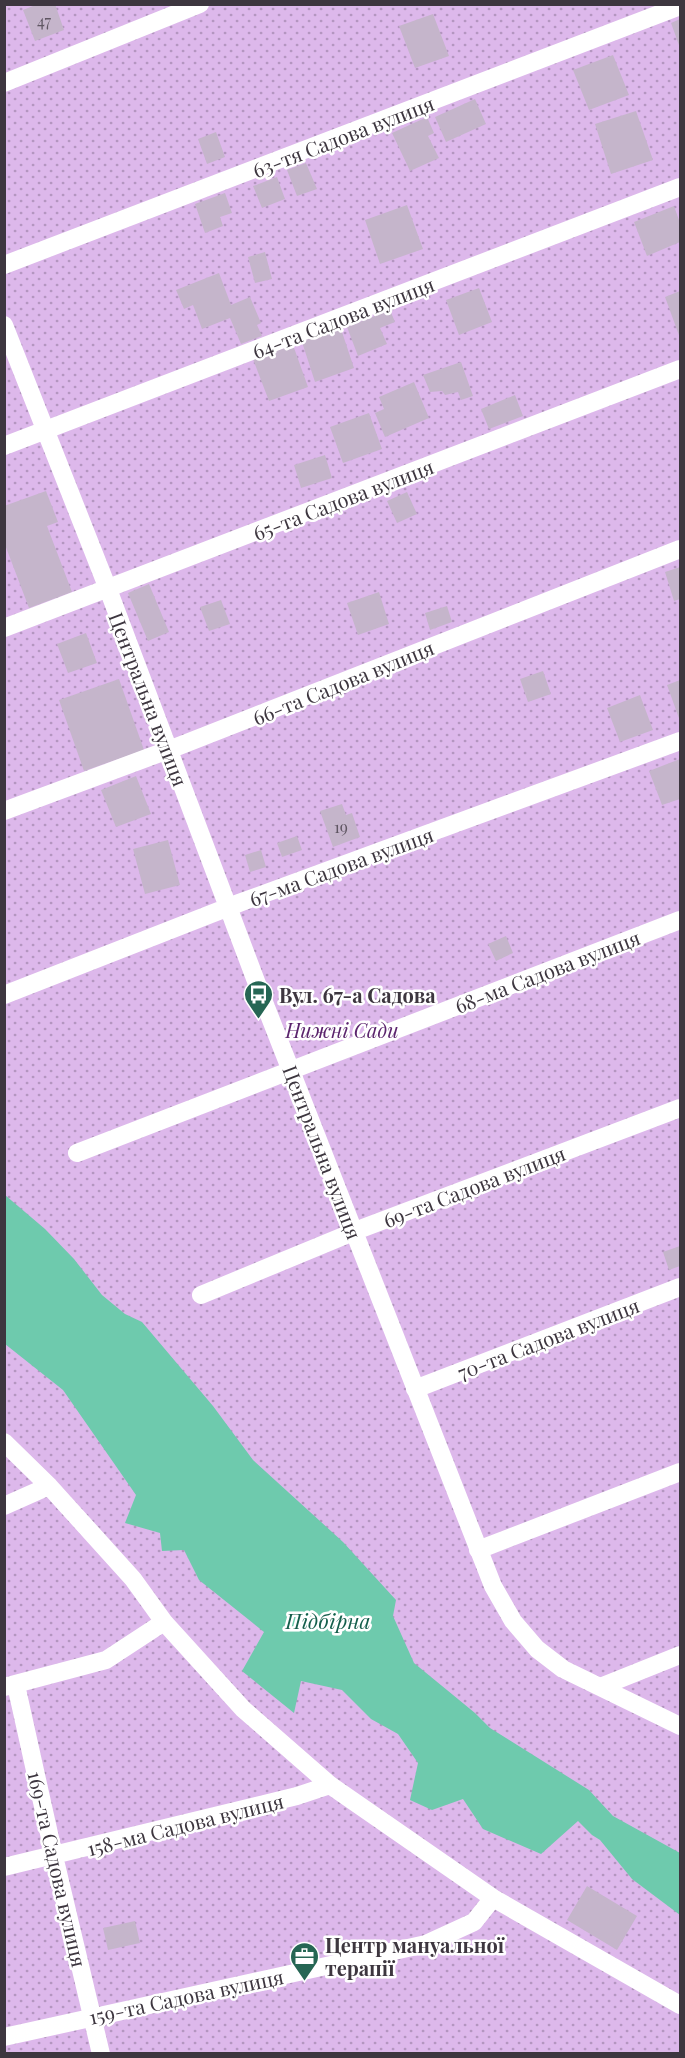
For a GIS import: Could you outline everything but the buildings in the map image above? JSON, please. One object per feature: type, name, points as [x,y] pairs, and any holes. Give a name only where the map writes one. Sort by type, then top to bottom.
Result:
[{"type":"street","points":[[4,83],[201,4]]},
{"type":"street","name":"63-тя Садова вулиця","points":[[4,265],[681,6]]},
{"type":"street","name":"64-та Садова вулиця","points":[[4,446],[681,187]]},
{"type":"street","name":"Центральна вулиця","points":[[4,325],[493,1586],[513,1621],[537,1649],[563,1670],[681,1726]]},
{"type":"street","name":"65-та Садова вулиця","points":[[4,628],[681,369]]},
{"type":"street","name":"66-та Садова вулиця","points":[[4,812],[169,750],[681,549]]},
{"type":"street","name":"67-ма Садова вулиця","points":[[4,995],[228,907],[681,741]]},
{"type":"street","name":"68-ма Садова вулиця","points":[[78,1153],[681,920]]},
{"type":"street","name":"69-та Садова вулиця","points":[[201,1295],[354,1232],[681,1108]]},
{"type":"street","name":"70-та Садова вулиця","points":[[415,1389],[681,1287]]},
{"type":"street","points":[[4,1442],[49,1486],[132,1579],[164,1622],[243,1709],[330,1785],[493,1898],[681,2005]]},
{"type":"street","points":[[478,1550],[681,1472]]},
{"type":"street","points":[[4,1506],[49,1486]]},
{"type":"street","points":[[10,1686],[106,1660],[164,1622]]},
{"type":"street","points":[[600,1687],[681,1655]]},
{"type":"street","name":"169-та Садова вулиця","points":[[10,1686],[54,1856],[101,2054]]},
{"type":"street","name":"158-ма Садова вулиця","points":[[4,1867],[297,1796],[330,1785]]},
{"type":"street","name":"159-та Садова вулиця","points":[[4,2037],[426,1944],[474,1922],[493,1898]]},
{"type":"green space","name":"Нижні Сади","points":[[5,5],[680,5],[680,2053],[5,2053]]},
{"type":"water","name":"Підбірна","points":[[5,1195],[45,1229],[74,1259],[102,1295],[125,1314],[142,1322],[213,1406],[253,1460],[343,1542],[396,1600],[393,1616],[414,1663],[490,1728],[589,1790],[613,1816],[680,1853],[680,1915],[632,1879],[600,1840],[578,1821],[541,1854],[483,1829],[463,1799],[432,1810],[410,1800],[418,1763],[398,1734],[371,1719],[342,1690],[301,1681],[294,1713],[242,1671],[264,1632],[199,1580],[184,1550],[162,1551],[160,1533],[125,1523],[136,1495],[63,1390],[5,1344]]},
{"type":"place","name":"Вул. 67-а Садова","points":[[258,1020]]},
{"type":"place","name":"Центр мануальної терапії","points":[[304,1982]]}]
